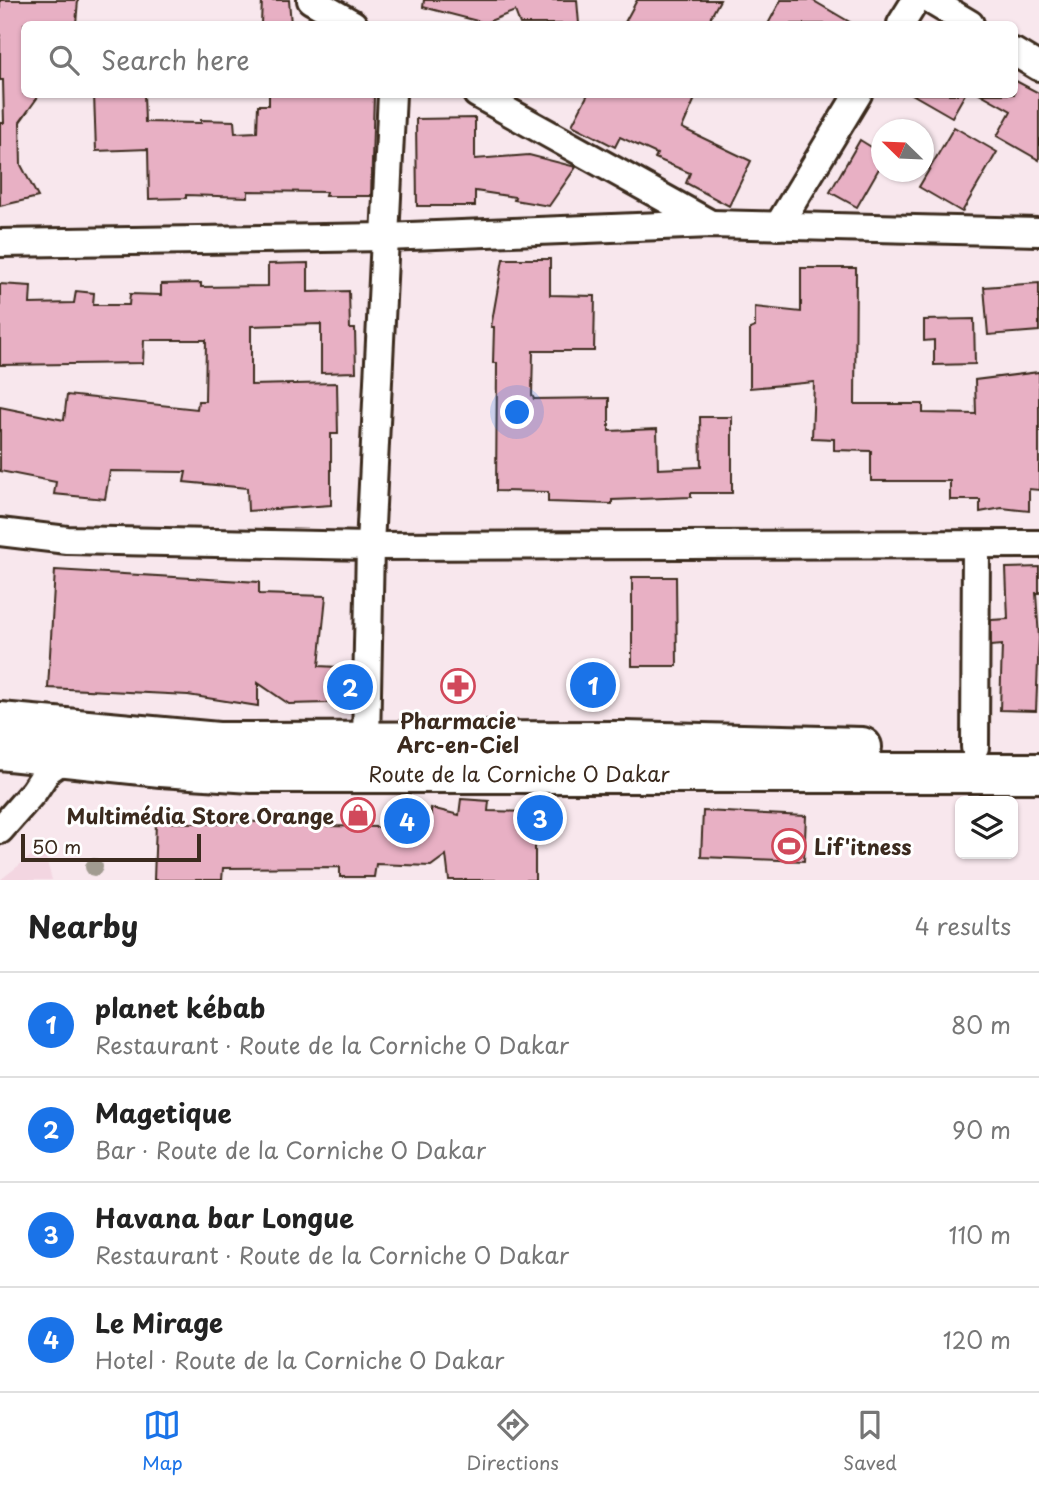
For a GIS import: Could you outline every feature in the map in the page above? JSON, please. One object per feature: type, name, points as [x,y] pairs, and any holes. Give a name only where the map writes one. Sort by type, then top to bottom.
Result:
[{"type":"highway","name":"Route de la Corniche O Dakar","points":[[0,722],[218,742],[625,741],[861,747],[1039,747]]},
{"type":"highway","name":"Route de la Corniche O Dakar","points":[[0,751],[252,773],[1039,773]]},
{"type":"street","points":[[311,0],[348,21]]},
{"type":"street","points":[[903,21],[916,0]]},
{"type":"street","points":[[930,0],[965,21]]},
{"type":"street","points":[[1018,54],[1039,66]]},
{"type":"street","points":[[366,742],[370,546],[392,98]]},
{"type":"street","points":[[484,98],[711,224]]},
{"type":"street","points":[[778,226],[856,98]]},
{"type":"street","points":[[0,243],[386,237],[711,224],[1039,232]]},
{"type":"street","points":[[0,532],[67,540],[370,546],[1039,544]]},
{"type":"street","points":[[975,747],[976,545]]},
{"type":"street","points":[[0,830],[34,791],[48,770],[67,757]]},
{"type":"shaded area","points":[[44,851],[52,880],[0,880],[31,856]]},
{"type":"building","points":[[0,0],[78,0],[76,21],[21,21],[21,98],[37,98],[20,122],[21,165],[38,197],[0,206],[0,123],[4,123],[3,80],[0,80]]},
{"type":"building","points":[[262,0],[289,0],[291,21],[261,21]]},
{"type":"building","points":[[424,0],[577,0],[579,21],[519,21],[515,11],[490,21],[477,21],[423,7]]},
{"type":"building","points":[[637,0],[720,0],[709,21],[626,21]]},
{"type":"building","points":[[781,0],[812,0],[848,21],[770,21]]},
{"type":"building","points":[[1018,82],[1039,93],[1039,160],[997,136],[1011,111],[988,98],[1018,98]]},
{"type":"building","points":[[94,98],[144,98],[145,122],[234,121],[235,133],[257,132],[258,105],[269,105],[269,98],[374,98],[371,196],[325,196],[326,192],[248,191],[248,197],[186,195],[186,198],[149,199],[148,149],[96,151]]},
{"type":"building","points":[[586,98],[695,98],[682,128],[751,161],[729,206],[686,183],[690,173],[655,158],[657,154],[620,137],[615,147],[572,125]]},
{"type":"building","points":[[919,98],[963,98],[952,117]]},
{"type":"building","points":[[475,118],[475,159],[529,155],[576,167],[549,206],[475,191],[475,206],[417,206],[416,119]]},
{"type":"building","points":[[954,127],[997,152],[962,212],[919,187],[922,182],[934,182],[934,161]]},
{"type":"building","points":[[860,140],[871,147],[871,182],[857,207],[830,192]]},
{"type":"building","points":[[503,259],[550,259],[550,295],[595,296],[594,351],[533,351],[534,399],[609,398],[609,431],[657,429],[658,469],[701,467],[700,417],[732,417],[732,493],[691,493],[691,497],[612,500],[612,504],[548,502],[548,492],[496,491],[497,363],[493,363],[494,327],[491,327]]},
{"type":"building","points":[[308,263],[308,292],[349,291],[350,329],[355,329],[356,372],[321,373],[321,324],[251,326],[251,385],[337,383],[338,434],[331,434],[331,505],[248,511],[247,488],[184,482],[186,472],[110,471],[105,499],[54,494],[56,482],[0,471],[0,407],[64,420],[67,395],[197,409],[198,401],[205,401],[206,340],[144,340],[143,363],[0,365],[0,284],[31,286],[30,304],[74,303],[76,291],[94,293],[93,305],[129,305],[130,294],[161,295],[161,284],[201,283],[201,287],[268,286],[268,264]]},
{"type":"building","points":[[801,268],[856,268],[855,404],[923,404],[923,413],[976,414],[975,380],[1039,372],[1039,490],[1029,489],[1029,511],[1002,508],[980,512],[980,500],[950,500],[950,481],[871,481],[871,451],[834,450],[834,439],[812,438],[814,382],[750,388],[750,329],[755,327],[755,307],[801,312]]},
{"type":"building","points":[[1039,283],[1039,331],[988,335],[984,287]]},
{"type":"building","points":[[974,319],[975,364],[934,365],[934,340],[924,341],[924,320]]},
{"type":"building","points":[[1039,567],[1039,593],[1036,593],[1039,638],[1036,711],[1000,710],[1002,645],[991,646],[991,620],[1008,619],[1006,568]]},
{"type":"building","points":[[55,570],[259,582],[259,594],[326,596],[319,666],[337,667],[336,690],[327,703],[289,704],[258,683],[258,706],[188,695],[48,688]]},
{"type":"building","points":[[632,577],[676,577],[677,666],[632,666]]},
{"type":"building","points":[[461,799],[489,801],[488,811],[535,812],[535,880],[449,880],[446,855],[431,866],[376,864],[374,877],[340,877],[340,867],[223,868],[222,880],[154,880],[156,822],[230,824],[327,821],[327,826],[431,828],[431,808],[459,815]]},
{"type":"building","points":[[703,811],[806,816],[804,861],[701,857]]},
{"type":"place","name":"planet kébab","points":[[593,685]]},
{"type":"place","name":"Pharmacie Arc-en-Ciel","points":[[458,686]]},
{"type":"place","name":"Magetique","points":[[350,687]]},
{"type":"place","name":"Multimédia Store Orange","points":[[358,815]]},
{"type":"place","name":"Havana bar Longue","points":[[540,818]]},
{"type":"place","name":"Le Mirage","points":[[407,821]]},
{"type":"place","name":"Lif'itness","points":[[789,846]]}]
